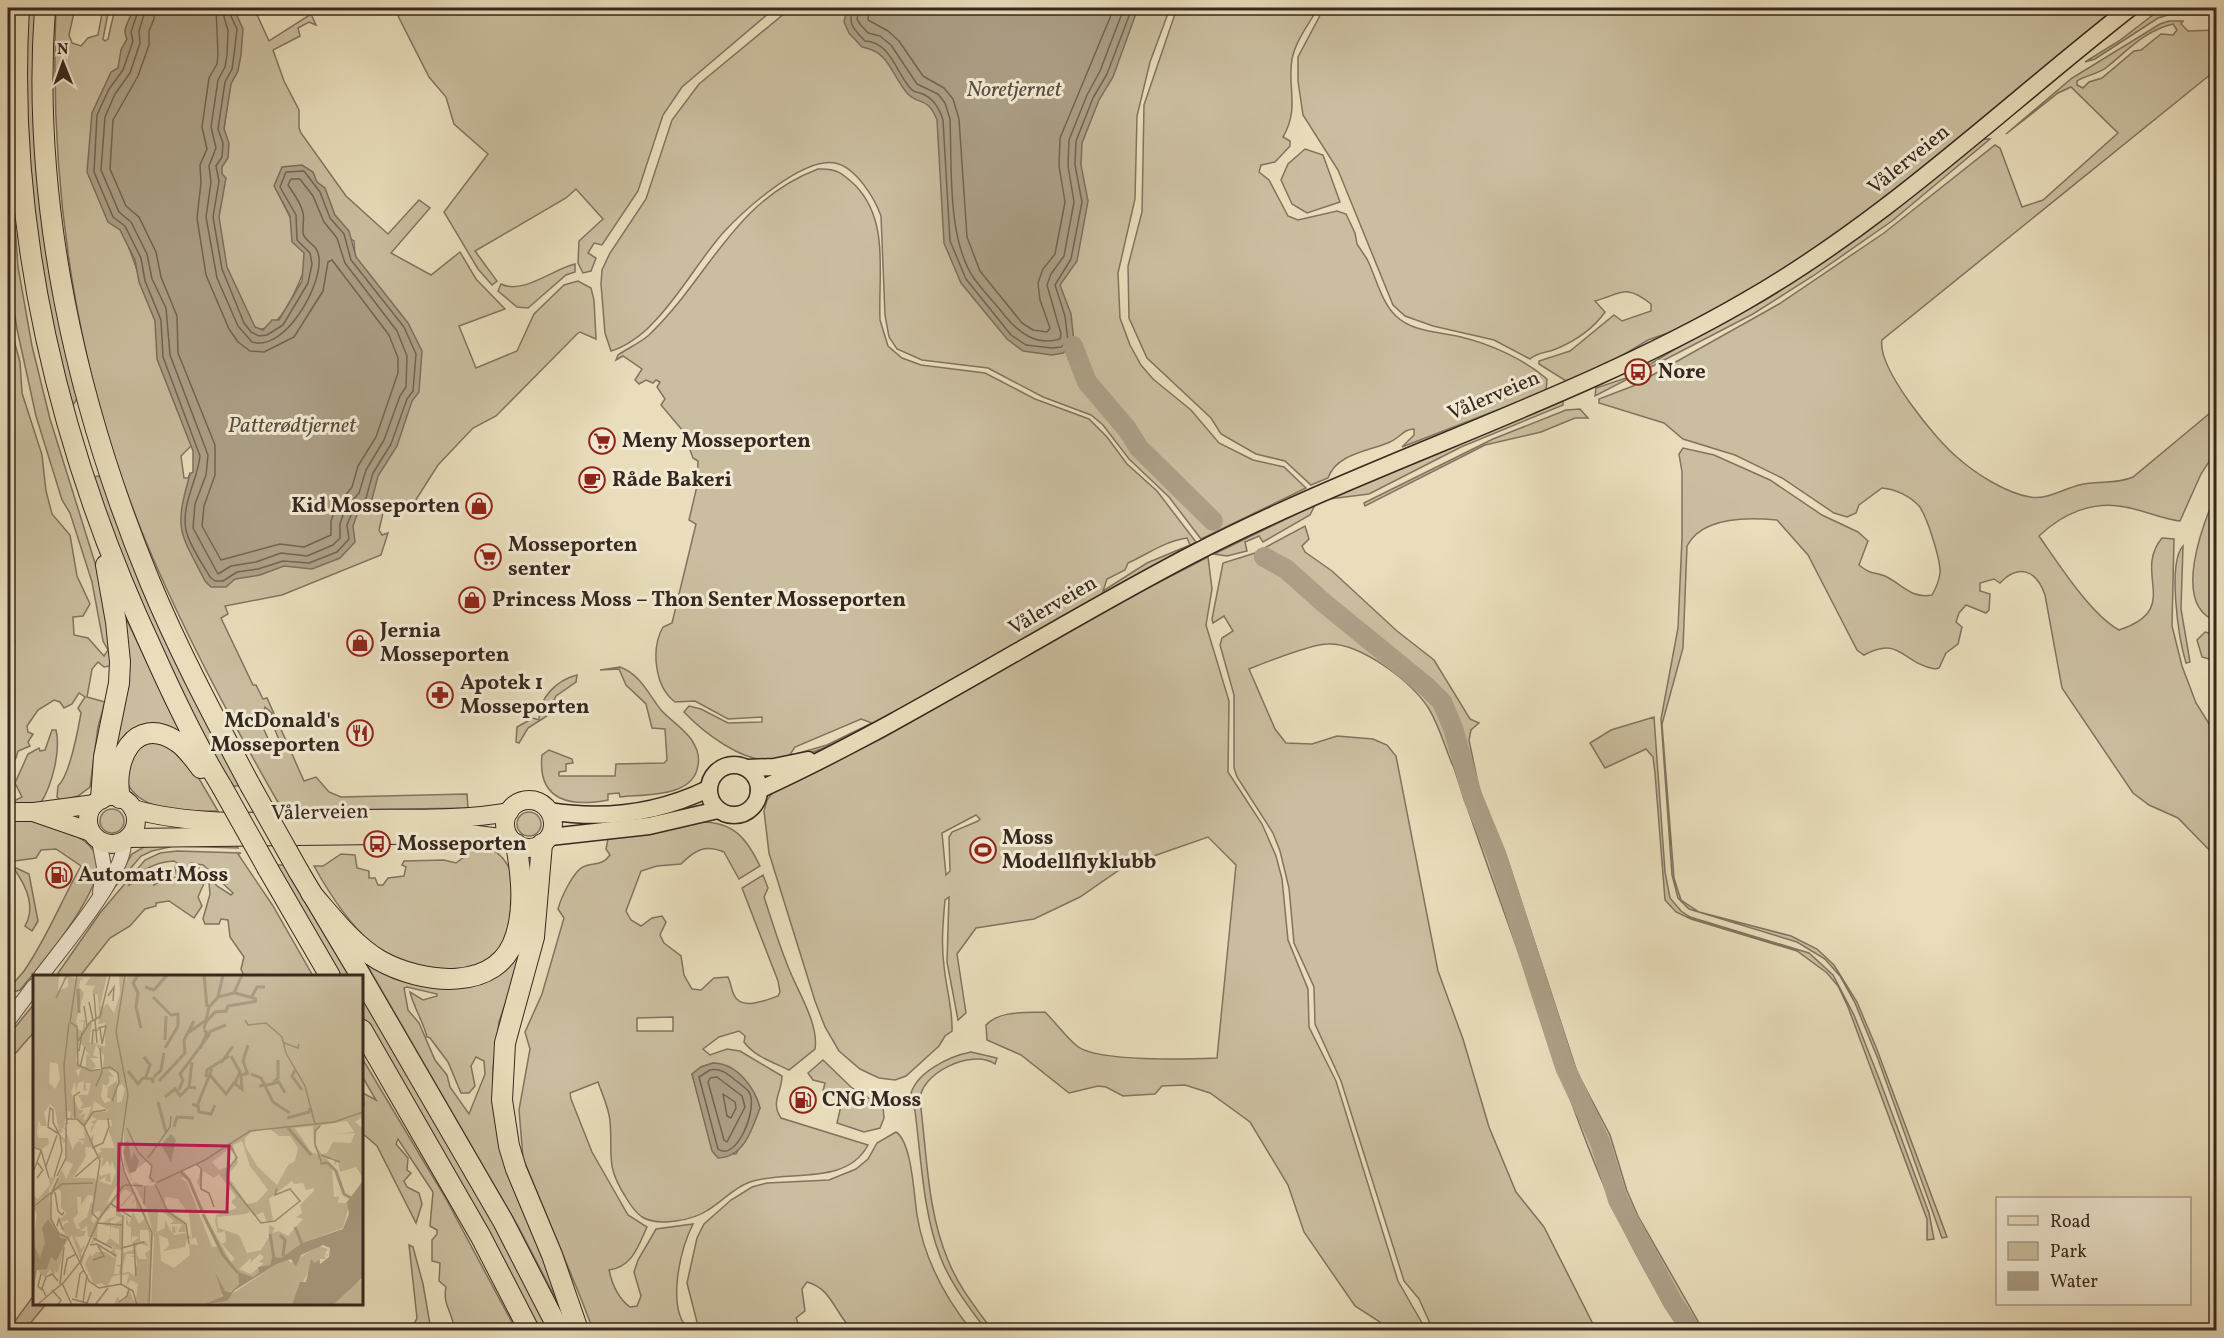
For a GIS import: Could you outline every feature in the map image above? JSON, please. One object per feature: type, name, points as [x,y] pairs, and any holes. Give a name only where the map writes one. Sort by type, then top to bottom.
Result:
[{"type":"highway","points":[[19,8],[21,153],[34,271],[53,375],[96,515],[115,566],[162,672],[222,787],[329,975]]},
{"type":"highway","points":[[45,8],[45,124],[52,220],[66,306],[91,412],[112,481],[151,584],[187,664],[250,786],[360,975]]},
{"type":"highway","points":[[34,812],[111,844],[127,839],[135,827],[112,803],[104,758],[119,683],[120,662],[113,604],[96,515]]},
{"type":"highway","points":[[95,836],[88,818],[112,803],[121,757],[131,743],[152,735],[160,735],[177,741],[208,776],[222,787]]},
{"type":"highway","points":[[311,893],[340,927],[379,960],[428,978],[464,979],[490,969],[500,961],[513,943],[520,920],[521,898],[513,842],[505,826],[509,812],[518,803],[531,800],[542,804],[549,811],[553,824],[546,840],[534,937],[505,1043],[502,1100],[509,1146],[516,1169],[552,1255],[578,1330]]},
{"type":"highway","points":[[8,812],[34,812],[112,803]]},
{"type":"highway","name":"Vålerveien","points":[[112,803],[167,817],[258,820],[458,817],[509,812]]},
{"type":"highway","name":"Vålerveien","points":[[127,839],[469,834],[513,842]]},
{"type":"highway","points":[[513,842],[529,848],[546,840]]},
{"type":"highway","points":[[363,980],[497,1211],[560,1330]]},
{"type":"highway","points":[[363,1032],[482,1237],[530,1330]]},
{"type":"main road","name":"Vålerveien","points":[[759,790],[881,730],[1194,553],[1340,484],[1625,364],[1741,304],[1795,272],[1909,191],[2130,8]]},
{"type":"main road","name":"Vålerveien","points":[[747,768],[774,767],[829,755]]},
{"type":"main road","points":[[734,765],[747,768],[756,778],[759,790],[756,802],[744,813],[728,815],[718,810],[710,801],[708,789],[713,776],[722,768],[734,765]]},
{"type":"main road","points":[[549,811],[586,815],[628,813],[665,806],[708,789]]},
{"type":"main road","points":[[546,840],[650,826],[718,810]]},
{"type":"street","points":[[95,836],[104,867],[100,894]]},
{"type":"street","points":[[42,975],[119,866],[127,839]]},
{"type":"street","points":[[8,1021],[33,987]]},
{"type":"green space","points":[[26,8],[37,8],[78,397],[73,405],[70,404],[42,280],[27,142]]},
{"type":"green space","points":[[56,8],[75,8],[69,35],[72,43],[81,46],[88,38],[98,35],[103,8],[109,8],[103,39],[105,41],[108,39],[115,8],[133,8],[125,31],[127,39],[121,50],[118,68],[129,248],[194,426],[191,446],[181,456],[184,478],[188,478],[190,473],[371,503],[354,241],[279,195],[290,217],[314,244],[293,296],[277,320],[267,327],[257,329],[211,284],[222,174],[219,160],[240,23],[237,16],[240,8],[254,8],[269,41],[311,14],[316,25],[309,22],[298,28],[300,36],[273,50],[284,81],[299,110],[301,133],[346,196],[388,234],[419,200],[430,208],[391,253],[431,275],[460,252],[476,279],[505,309],[459,326],[476,368],[517,351],[534,314],[564,285],[578,281],[591,288],[594,300],[596,339],[580,332],[577,334],[496,416],[473,428],[438,465],[410,509],[407,510],[400,502],[383,513],[379,530],[382,535],[388,533],[381,555],[282,595],[225,606],[228,614],[221,618],[253,685],[256,685],[263,699],[267,698],[304,781],[316,777],[329,792],[341,797],[467,794],[468,808],[283,811],[208,674],[157,568],[119,469],[99,405],[71,274],[62,208],[55,75]],"holes":[[[265,707],[272,713],[271,720],[279,740],[275,754],[261,723]]]},
{"type":"green space","points":[[394,8],[775,8],[682,87],[663,115],[638,191],[602,245],[594,243],[588,253],[596,258],[591,271],[583,273],[578,263],[579,241],[603,219],[576,189],[566,198],[475,251],[497,281],[492,285],[478,269],[444,212],[488,154],[454,124],[446,97],[429,77]]},
{"type":"green space","points":[[791,8],[1170,8],[1150,62],[1137,116],[1135,199],[1118,273],[1120,318],[1130,345],[1141,365],[1153,379],[1191,410],[1219,443],[1253,460],[1284,467],[1306,488],[1201,539],[1169,497],[1129,459],[1103,425],[1091,415],[1043,397],[988,368],[922,360],[897,349],[889,337],[885,315],[881,216],[864,185],[850,171],[835,163],[822,163],[806,168],[758,200],[722,234],[671,303],[652,324],[633,340],[611,351],[605,333],[602,270],[610,253],[646,199],[672,120],[699,84]]},
{"type":"green space","points":[[1177,8],[1318,8],[1300,39],[1292,59],[1291,117],[1283,137],[1290,141],[1290,146],[1275,162],[1261,165],[1259,172],[1269,180],[1288,216],[1298,220],[1337,211],[1346,214],[1355,233],[1357,244],[1367,259],[1383,297],[1396,316],[1418,328],[1472,340],[1506,353],[1547,379],[1546,391],[1402,447],[1414,435],[1414,429],[1407,430],[1390,442],[1346,458],[1332,470],[1328,478],[1311,485],[1285,461],[1256,454],[1221,434],[1211,418],[1147,358],[1129,318],[1128,266],[1142,212],[1144,105]]},
{"type":"green space","points":[[1324,8],[2115,8],[1942,155],[1794,265],[1682,328],[1648,340],[1605,366],[1566,381],[1539,364],[1539,361],[1570,351],[1614,315],[1622,321],[1651,311],[1651,304],[1629,292],[1617,293],[1595,301],[1605,312],[1589,329],[1563,346],[1530,359],[1494,340],[1433,326],[1405,316],[1393,305],[1338,170],[1303,115],[1298,81],[1298,57]]},
{"type":"green space","points":[[2162,8],[2216,8],[2216,15],[2168,15],[2158,18],[2095,59],[2085,62],[2119,41]]},
{"type":"green space","points":[[2169,21],[2183,21],[2181,24],[2188,31],[2216,30],[2216,70],[1882,340],[1883,352],[1898,385],[1923,420],[1948,449],[1965,464],[1992,482],[2030,497],[2049,496],[2086,484],[2120,481],[2133,477],[2216,408],[2216,451],[2201,474],[2180,521],[2132,508],[2101,505],[2068,515],[2039,536],[2086,601],[2108,623],[2119,630],[2138,621],[2148,612],[2153,601],[2154,551],[2162,538],[2174,539],[2172,626],[2182,666],[2196,703],[2216,735],[2216,857],[2178,818],[2149,805],[2133,793],[2062,688],[2045,595],[2037,579],[2032,575],[2026,572],[2013,573],[2000,583],[1994,579],[1980,583],[1980,591],[1990,594],[1989,610],[1986,613],[1966,605],[1959,613],[1956,622],[1962,627],[1958,644],[1946,653],[1939,668],[1935,669],[1924,666],[1894,649],[1876,650],[1864,655],[1857,650],[1808,555],[1777,520],[1739,519],[1714,524],[1694,536],[1687,546],[1683,648],[1662,724],[1674,878],[1681,900],[1699,912],[1791,936],[1817,949],[1834,965],[1857,1002],[1876,1047],[1947,1237],[1942,1238],[1878,1059],[1855,1003],[1840,976],[1825,959],[1797,942],[1689,909],[1678,898],[1672,875],[1661,719],[1678,628],[1682,538],[1682,472],[1679,454],[1683,448],[1714,455],[1770,480],[1822,515],[1858,532],[1868,541],[1859,565],[1870,572],[1885,576],[1912,593],[1925,596],[1932,595],[1940,573],[1936,549],[1926,519],[1919,506],[1907,496],[1882,488],[1859,505],[1856,513],[1847,517],[1834,513],[1782,478],[1735,455],[1683,439],[1664,423],[1599,403],[1599,399],[1633,386],[1779,304],[1884,233],[1995,145],[2000,148],[2022,207],[2043,200],[2118,133],[2071,87],[2058,93],[2006,134],[2072,78],[2160,24]],"holes":[[[2173,24],[2177,30],[2173,35],[2161,34],[2141,50],[2134,51],[2102,78],[2089,82],[2083,88],[2077,85],[2077,81],[2104,69],[2154,31]]]},
{"type":"green space","points":[[8,123],[18,267],[32,346],[50,419],[100,579],[115,665],[104,667],[98,662],[92,669],[87,697],[105,702],[98,727],[90,787],[78,796],[61,801],[57,797],[58,786],[70,763],[81,713],[78,708],[85,697],[79,693],[72,704],[64,708],[60,702],[54,700],[38,710],[27,726],[28,732],[33,734],[28,742],[30,746],[18,751],[16,758],[8,764],[8,658],[15,642],[8,643],[8,596],[11,586],[8,585],[8,318],[20,362],[22,393],[42,455],[46,491],[52,514],[70,535],[77,576],[90,604],[83,616],[73,617],[74,635],[88,638],[104,656],[108,650],[103,641],[92,582],[70,513],[62,500],[36,416],[17,329],[8,272]]},
{"type":"green space","points":[[1982,139],[1990,139],[1892,221],[1813,276],[1753,314],[1595,396],[1596,388],[1629,377],[1839,250],[1882,220]]},
{"type":"green space","points":[[1305,149],[1323,155],[1340,202],[1307,213],[1292,204],[1281,180],[1288,164]]},
{"type":"green space","points":[[818,169],[830,169],[846,177],[866,199],[878,231],[880,320],[888,346],[902,358],[921,365],[985,373],[1035,399],[1089,419],[1107,437],[1127,464],[1157,491],[1196,542],[980,666],[859,732],[809,753],[791,758],[761,760],[737,752],[725,745],[702,729],[684,712],[689,706],[701,709],[728,723],[762,722],[762,717],[728,719],[695,701],[675,702],[668,695],[659,677],[656,656],[659,636],[663,627],[672,623],[696,524],[689,520],[697,486],[698,461],[693,458],[683,431],[661,405],[665,399],[657,387],[660,382],[656,380],[653,383],[646,380],[639,384],[635,380],[642,369],[623,356],[616,360],[618,355],[649,335],[670,313],[743,221],[764,200],[789,183]],"holes":[[[1187,538],[1190,545],[1147,563],[1103,591],[1107,579],[1125,570],[1128,563],[1164,545]],[[861,719],[872,723],[827,745],[789,756],[795,747]]]},
{"type":"green space","points":[[575,264],[575,272],[566,275],[528,308],[517,307],[498,291],[501,284],[510,287],[528,284]]},
{"type":"green space","points":[[1563,400],[1563,405],[1461,447],[1369,494],[1329,499]]},
{"type":"green space","points":[[1580,409],[1588,418],[1575,418],[1541,432],[1485,445],[1365,506],[1364,503],[1493,439],[1566,410]]},
{"type":"green space","points":[[94,477],[102,478],[242,786],[230,786],[202,734],[116,548]]},
{"type":"green space","points":[[2216,494],[2216,554],[2211,591],[2216,605],[2216,621],[2203,612],[2195,599],[2193,582],[2198,543]]},
{"type":"green space","points":[[1315,505],[1310,515],[1263,542],[1259,536],[1245,542],[1247,551],[1227,556],[1214,554]]},
{"type":"green space","points":[[1305,526],[1309,539],[1302,546],[1305,552],[1332,571],[1397,631],[1434,660],[1470,719],[1479,723],[1471,730],[1469,740],[1480,793],[1507,858],[1577,1072],[1610,1135],[1627,1191],[1638,1216],[1703,1330],[1682,1330],[1636,1254],[1616,1213],[1566,1088],[1454,768],[1433,716],[1411,687],[1384,666],[1355,650],[1341,645],[1328,644],[1311,647],[1249,669],[1275,729],[1286,743],[1312,744],[1337,736],[1373,739],[1387,745],[1396,756],[1438,971],[1463,1039],[1489,1127],[1516,1192],[1544,1227],[1596,1330],[1433,1330],[1419,1299],[1404,1281],[1341,1081],[1315,1024],[1314,987],[1294,943],[1289,888],[1280,851],[1273,833],[1237,777],[1234,768],[1234,695],[1220,645],[1222,638],[1233,631],[1224,616],[1213,623],[1212,619],[1223,563],[1255,553]]},
{"type":"green space","points":[[2183,546],[2181,609],[2190,662],[2186,663],[2180,638],[2175,585],[2178,555]]},
{"type":"green space","points":[[1208,557],[1212,589],[1206,625],[1229,701],[1228,772],[1262,824],[1276,856],[1282,879],[1288,940],[1308,989],[1309,1027],[1336,1081],[1398,1281],[1426,1330],[1384,1330],[1380,1322],[1355,1306],[1304,1232],[1288,1185],[1250,1122],[1210,1093],[1185,1085],[1162,1086],[1155,1094],[1123,1096],[1106,1087],[1098,1086],[1069,1093],[1021,1055],[987,1040],[986,1025],[998,1017],[1014,1013],[1045,1012],[1077,1046],[1088,1051],[1123,1057],[1217,1058],[1236,865],[1208,837],[1125,866],[1080,897],[1034,919],[976,928],[957,954],[966,1013],[958,1020],[947,962],[949,897],[945,900],[943,950],[952,1031],[906,1076],[895,1080],[879,1078],[860,1069],[839,1051],[825,1027],[769,853],[764,811],[767,800],[774,791],[883,738],[1132,596]],"holes":[[[976,815],[980,819],[952,832],[949,837],[950,871],[946,875],[942,833]]]},
{"type":"green space","points":[[122,610],[183,738],[174,731],[116,754],[113,752]]},
{"type":"green space","points":[[2205,632],[2216,638],[2216,661],[2202,657],[2197,640]]},
{"type":"green space","points":[[620,667],[639,680],[661,710],[691,739],[698,757],[695,776],[688,784],[678,789],[655,794],[620,797],[619,793],[608,794],[608,800],[582,803],[560,798],[551,792],[545,783],[542,771],[542,755],[549,750],[572,759],[573,763],[566,764],[566,771],[559,772],[559,776],[615,776],[616,764],[664,763],[667,760],[665,729],[652,728],[646,704],[626,685],[619,669],[600,670]]},
{"type":"green space","points":[[577,675],[576,682],[556,696],[547,716],[528,728],[519,743],[516,742],[517,727],[533,718],[539,720],[542,704],[550,691],[562,681]]},
{"type":"green space","points":[[1654,717],[1665,872],[1670,898],[1681,911],[1690,917],[1809,953],[1833,975],[1854,1015],[1880,1081],[1929,1213],[1934,1239],[1927,1240],[1927,1219],[1848,1007],[1838,986],[1827,973],[1797,951],[1691,919],[1676,912],[1665,900],[1653,757],[1646,749],[1605,768],[1590,743],[1611,730]]},
{"type":"green space","points":[[52,730],[56,730],[56,758],[52,778],[40,804],[10,803],[22,797],[15,783],[28,754],[39,748],[40,751],[45,750]]},
{"type":"green space","points":[[148,742],[168,744],[191,765],[218,811],[164,808],[141,798],[131,790],[125,778],[136,748]]},
{"type":"green space","points":[[112,809],[121,812],[124,821],[121,830],[112,833],[103,830],[100,821],[103,812]]},
{"type":"green space","points":[[529,812],[538,815],[541,824],[538,833],[529,836],[520,833],[517,824],[520,815]]},
{"type":"green space","points":[[8,818],[33,821],[76,836],[88,844],[95,854],[98,866],[88,895],[66,931],[20,990],[13,992],[10,990],[12,985],[40,946],[81,866],[56,849],[41,850],[36,858],[8,862],[8,854],[14,842],[8,839]]},
{"type":"green space","points":[[702,822],[723,825],[744,840],[760,866],[739,879],[724,852],[711,849],[701,850],[681,864],[657,866],[641,871],[626,911],[631,920],[641,926],[652,918],[662,916],[666,922],[660,935],[664,943],[681,956],[684,975],[692,989],[701,990],[714,978],[728,977],[737,1000],[748,1003],[761,1002],[778,996],[780,992],[778,981],[742,888],[763,875],[768,888],[764,897],[785,960],[811,1019],[815,1049],[789,1070],[753,1052],[744,1042],[745,1036],[739,1031],[719,1037],[703,1049],[710,1055],[727,1049],[740,1051],[782,1076],[776,1102],[781,1118],[868,1145],[858,1158],[845,1167],[830,1172],[765,1178],[750,1182],[702,1214],[676,1221],[657,1222],[637,1213],[615,1176],[611,1159],[609,1116],[598,1082],[570,1093],[592,1152],[628,1215],[647,1227],[629,1260],[609,1270],[616,1290],[630,1307],[637,1306],[641,1296],[634,1272],[638,1260],[656,1229],[693,1224],[680,1263],[677,1294],[682,1320],[689,1330],[590,1330],[590,1322],[580,1296],[523,1158],[519,1110],[530,1049],[525,1032],[542,994],[564,918],[558,909],[568,884],[581,868],[602,862],[610,855],[606,849],[608,839]],"holes":[[[673,1017],[673,1031],[637,1031],[637,1018]],[[713,1063],[743,1079],[753,1092],[760,1108],[736,1154],[714,1153],[692,1074],[701,1067]]]},
{"type":"green space","points":[[471,842],[486,846],[506,862],[514,885],[514,898],[502,949],[488,961],[459,970],[433,970],[410,965],[389,955],[355,926],[340,908],[314,866],[323,866],[341,854],[355,855],[357,868],[369,871],[369,878],[375,878],[378,885],[383,885],[388,878],[404,876],[406,867],[402,865],[404,861],[444,860],[456,863],[465,856]]},
{"type":"green space","points":[[235,843],[238,848],[174,846],[152,851],[141,856],[103,901],[132,854],[149,844]]},
{"type":"green space","points":[[177,851],[241,853],[238,854],[273,906],[312,975],[244,975],[241,969],[244,957],[230,937],[228,920],[221,919],[219,924],[205,924],[203,919],[210,894],[209,882],[212,880],[231,895],[233,893],[203,865],[190,863],[199,868],[205,881],[198,897],[202,906],[194,918],[169,901],[156,903],[156,906],[145,909],[130,926],[110,938],[81,975],[57,975],[100,913],[145,860],[160,853]],"holes":[[[174,861],[177,863],[175,867],[177,877],[162,880],[154,885],[154,879],[150,875],[129,885],[138,875],[154,865]]]},
{"type":"green space","points":[[524,856],[531,856],[524,947],[499,1022],[493,1068],[493,1090],[572,1330],[518,1226],[363,958],[404,977],[503,967]],"holes":[[[404,988],[437,994],[437,996],[423,1000],[410,992],[427,1037],[448,1062],[461,1093],[469,1093],[475,1086],[471,1066],[476,1057],[484,1061],[485,1074],[469,1114],[450,1087],[447,1075],[435,1060],[419,1023],[408,1010]]]},
{"type":"green space","points":[[275,865],[286,865],[351,975],[338,975]]},
{"type":"green space","points":[[12,866],[29,874],[38,921],[32,931],[25,926],[30,910],[28,894]]},
{"type":"green space","points":[[363,995],[481,1197],[551,1330],[539,1330],[363,1017]]},
{"type":"green space","points":[[33,1005],[33,1033],[8,1062],[8,1036]]},
{"type":"green space","points":[[971,1052],[997,1058],[995,1064],[973,1059],[948,1066],[928,1082],[922,1091],[920,1101],[932,1202],[941,1241],[957,1279],[992,1330],[986,1330],[967,1304],[954,1285],[940,1256],[926,1203],[915,1111],[910,1098],[918,1081],[934,1067],[953,1057]]},
{"type":"green space","points":[[363,1060],[445,1197],[516,1330],[454,1330],[446,1299],[446,1287],[439,1281],[440,1263],[432,1261],[432,1240],[437,1234],[437,1230],[430,1226],[433,1192],[398,1139],[396,1144],[408,1158],[407,1170],[411,1173],[404,1181],[407,1187],[419,1193],[422,1204],[416,1223],[377,1146],[363,1134],[363,1093],[376,1100],[363,1078]]},
{"type":"green space","points":[[823,1060],[852,1088],[883,1107],[884,1118],[880,1128],[864,1132],[837,1123],[843,1097],[823,1091],[825,1083],[813,1080],[808,1073]]},
{"type":"green space","points":[[896,1132],[906,1147],[909,1158],[920,1231],[930,1261],[952,1304],[971,1330],[853,1330],[823,1290],[807,1282],[802,1289],[805,1311],[796,1318],[801,1330],[699,1330],[687,1283],[697,1238],[704,1224],[731,1200],[752,1187],[767,1183],[829,1180],[856,1169],[868,1159],[877,1143]]},
{"type":"green space","points":[[409,1245],[413,1247],[423,1284],[431,1330],[411,1330],[417,1318]]},
{"type":"green space","points":[[33,1296],[33,1305],[45,1305],[25,1330],[8,1330],[8,1324],[13,1324]]},
{"type":"water","name":"Patterødtjernet","points":[[133,8],[240,8],[237,16],[243,29],[241,55],[238,71],[231,84],[224,129],[229,143],[228,158],[222,167],[222,174],[226,178],[219,217],[227,267],[255,327],[263,330],[272,320],[279,320],[302,281],[304,253],[292,242],[290,216],[274,186],[282,167],[302,165],[313,172],[317,182],[325,188],[335,215],[349,231],[356,257],[408,323],[422,351],[419,392],[412,401],[397,446],[378,476],[371,503],[357,515],[353,526],[355,542],[340,558],[312,569],[284,566],[260,575],[235,579],[226,587],[211,587],[205,581],[185,540],[181,519],[185,493],[190,474],[193,472],[193,451],[157,359],[155,321],[139,282],[135,260],[120,230],[108,222],[87,172],[92,113],[111,72],[118,68],[121,50],[127,39],[126,27]]},
{"type":"water","name":"Noretjernet","points":[[847,8],[1138,8],[1113,77],[1099,100],[1082,143],[1081,165],[1088,201],[1077,261],[1060,285],[1071,314],[1074,343],[1063,353],[1052,355],[1023,351],[1007,339],[961,283],[944,243],[937,120],[930,107],[907,93],[884,58],[862,47],[849,33],[844,22]]},
{"type":"water","points":[[713,1063],[730,1067],[744,1078],[758,1100],[760,1108],[741,1148],[718,1158],[712,1151],[692,1074],[701,1067]]},
{"type":"waterway","points":[[1073,346],[1087,382],[1127,429],[1139,448],[1213,521]]},
{"type":"waterway","points":[[1264,557],[1286,569],[1442,702],[1453,728],[1472,795],[1497,856],[1565,1067],[1600,1142],[1618,1200],[1672,1301],[1691,1330]]},
{"type":"place","name":"Nore","points":[[1638,372]]},
{"type":"place","name":"Meny Mosseporten","points":[[602,441]]},
{"type":"place","name":"Råde Bakeri","points":[[592,480]]},
{"type":"place","name":"Kid Mosseporten","points":[[479,506]]},
{"type":"place","name":"Mosseporten senter","points":[[488,557]]},
{"type":"place","name":"Princess Moss – Thon Senter Mosseporten","points":[[472,600]]},
{"type":"place","name":"Jernia Mosseporten","points":[[360,643]]},
{"type":"place","name":"Apotek 1 Mosseporten","points":[[440,695]]},
{"type":"place","name":"McDonald's Mosseporten","points":[[360,733]]},
{"type":"place","name":"Mosseporten","points":[[377,844]]},
{"type":"place","name":"Moss Modellflyklubb","points":[[983,850]]},
{"type":"place","name":"Automat1 Moss","points":[[59,875]]},
{"type":"place","name":"CNG Moss","points":[[803,1100]]}]
